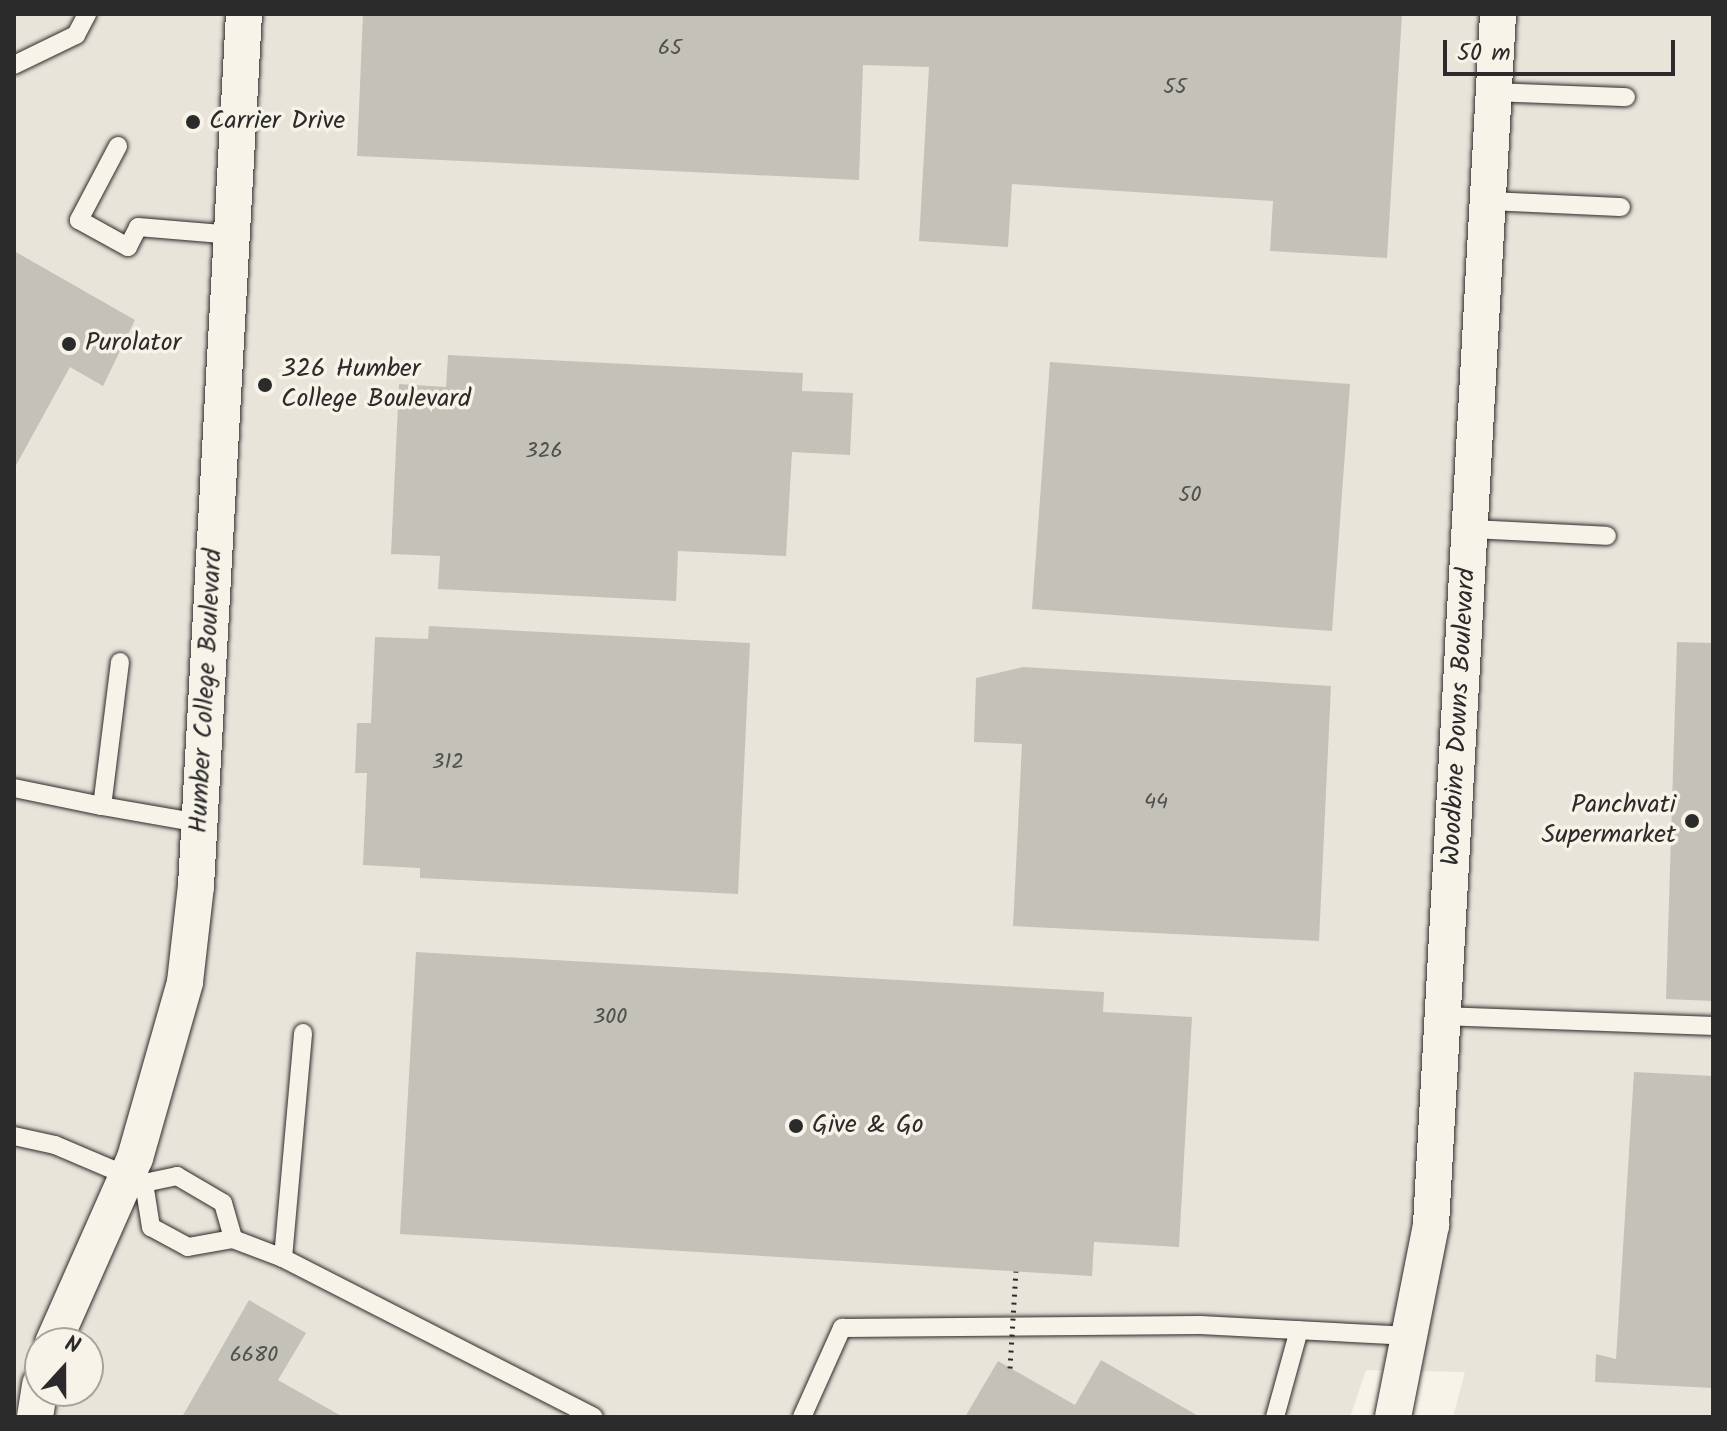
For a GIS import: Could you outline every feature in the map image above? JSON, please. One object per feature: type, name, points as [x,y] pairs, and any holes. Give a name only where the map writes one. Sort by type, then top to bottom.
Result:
[{"type":"street","name":"Humber College Boulevard","points":[[61,1327],[136,1179],[185,982],[199,823],[244,14]]},
{"type":"street","name":"Woodbine Downs Boulevard","points":[[1393,1417],[1431,1225],[1498,14]]},
{"type":"lane","points":[[14,65],[76,35],[87,14]]},
{"type":"lane","points":[[1494,92],[1626,97]]},
{"type":"lane","points":[[118,146],[79,220],[128,247],[138,227],[234,235]]},
{"type":"lane","points":[[1488,201],[1621,207]]},
{"type":"lane","points":[[1471,529],[1607,536]]},
{"type":"lane","points":[[102,806],[120,662]]},
{"type":"lane","points":[[14,788],[199,823]]},
{"type":"lane","points":[[1443,1016],[1713,1026]]},
{"type":"lane","points":[[283,1258],[303,1033]]},
{"type":"lane","points":[[14,1136],[55,1145],[136,1179],[177,1176],[223,1203],[233,1239]]},
{"type":"lane","points":[[136,1179],[151,1227],[188,1247],[233,1239],[283,1258],[594,1417]]},
{"type":"lane","points":[[802,1417],[842,1328],[1200,1325],[1411,1336]]},
{"type":"lane","points":[[1275,1417],[1299,1330]]},
{"type":"path","points":[[1010,1368],[1016,1271]]},
{"type":"shaded area","points":[[14,14],[1713,14],[1713,1417],[1453,1417],[1465,1372],[1366,1370],[1350,1417],[14,1417]]},
{"type":"building","points":[[363,14],[1402,14],[1387,258],[1270,251],[1273,201],[1012,184],[1008,247],[919,241],[929,67],[863,65],[859,180],[357,156]]},
{"type":"building","name":"Purolator","points":[[14,251],[135,320],[103,386],[70,367],[14,469]]},
{"type":"building","points":[[448,355],[803,373],[802,391],[853,393],[850,455],[792,452],[786,556],[678,551],[676,601],[438,589],[440,556],[391,554],[399,384],[446,387]]},
{"type":"building","points":[[1050,362],[1350,384],[1332,631],[1032,609]]},
{"type":"building","points":[[429,626],[750,643],[738,894],[420,878],[420,868],[363,865],[367,773],[355,773],[357,723],[371,723],[375,637],[428,639]]},
{"type":"building","name":"Panchvati Supermarket","points":[[1677,642],[1713,643],[1713,1001],[1666,999]]},
{"type":"building","points":[[1023,667],[1331,686],[1319,941],[1013,926],[1022,744],[974,742],[976,678]]},
{"type":"building","name":"Give & Go","points":[[416,952],[1104,992],[1103,1012],[1192,1017],[1179,1247],[1094,1242],[1092,1276],[400,1234]]},
{"type":"building","points":[[1634,1072],[1713,1076],[1713,1388],[1595,1382],[1596,1354],[1616,1359]]},
{"type":"building","points":[[249,1300],[306,1333],[278,1380],[343,1417],[182,1417]]},
{"type":"building","points":[[1101,1360],[1200,1417],[965,1417],[998,1361],[1075,1405]]},
{"type":"place","name":"Carrier Drive","points":[[193,122]]},
{"type":"place","name":"Purolator","points":[[69,344]]},
{"type":"place","name":"326 Humber College Boulevard","points":[[265,385]]},
{"type":"place","name":"Panchvati Supermarket","points":[[1692,821]]},
{"type":"place","name":"Give & Go","points":[[796,1126]]}]
